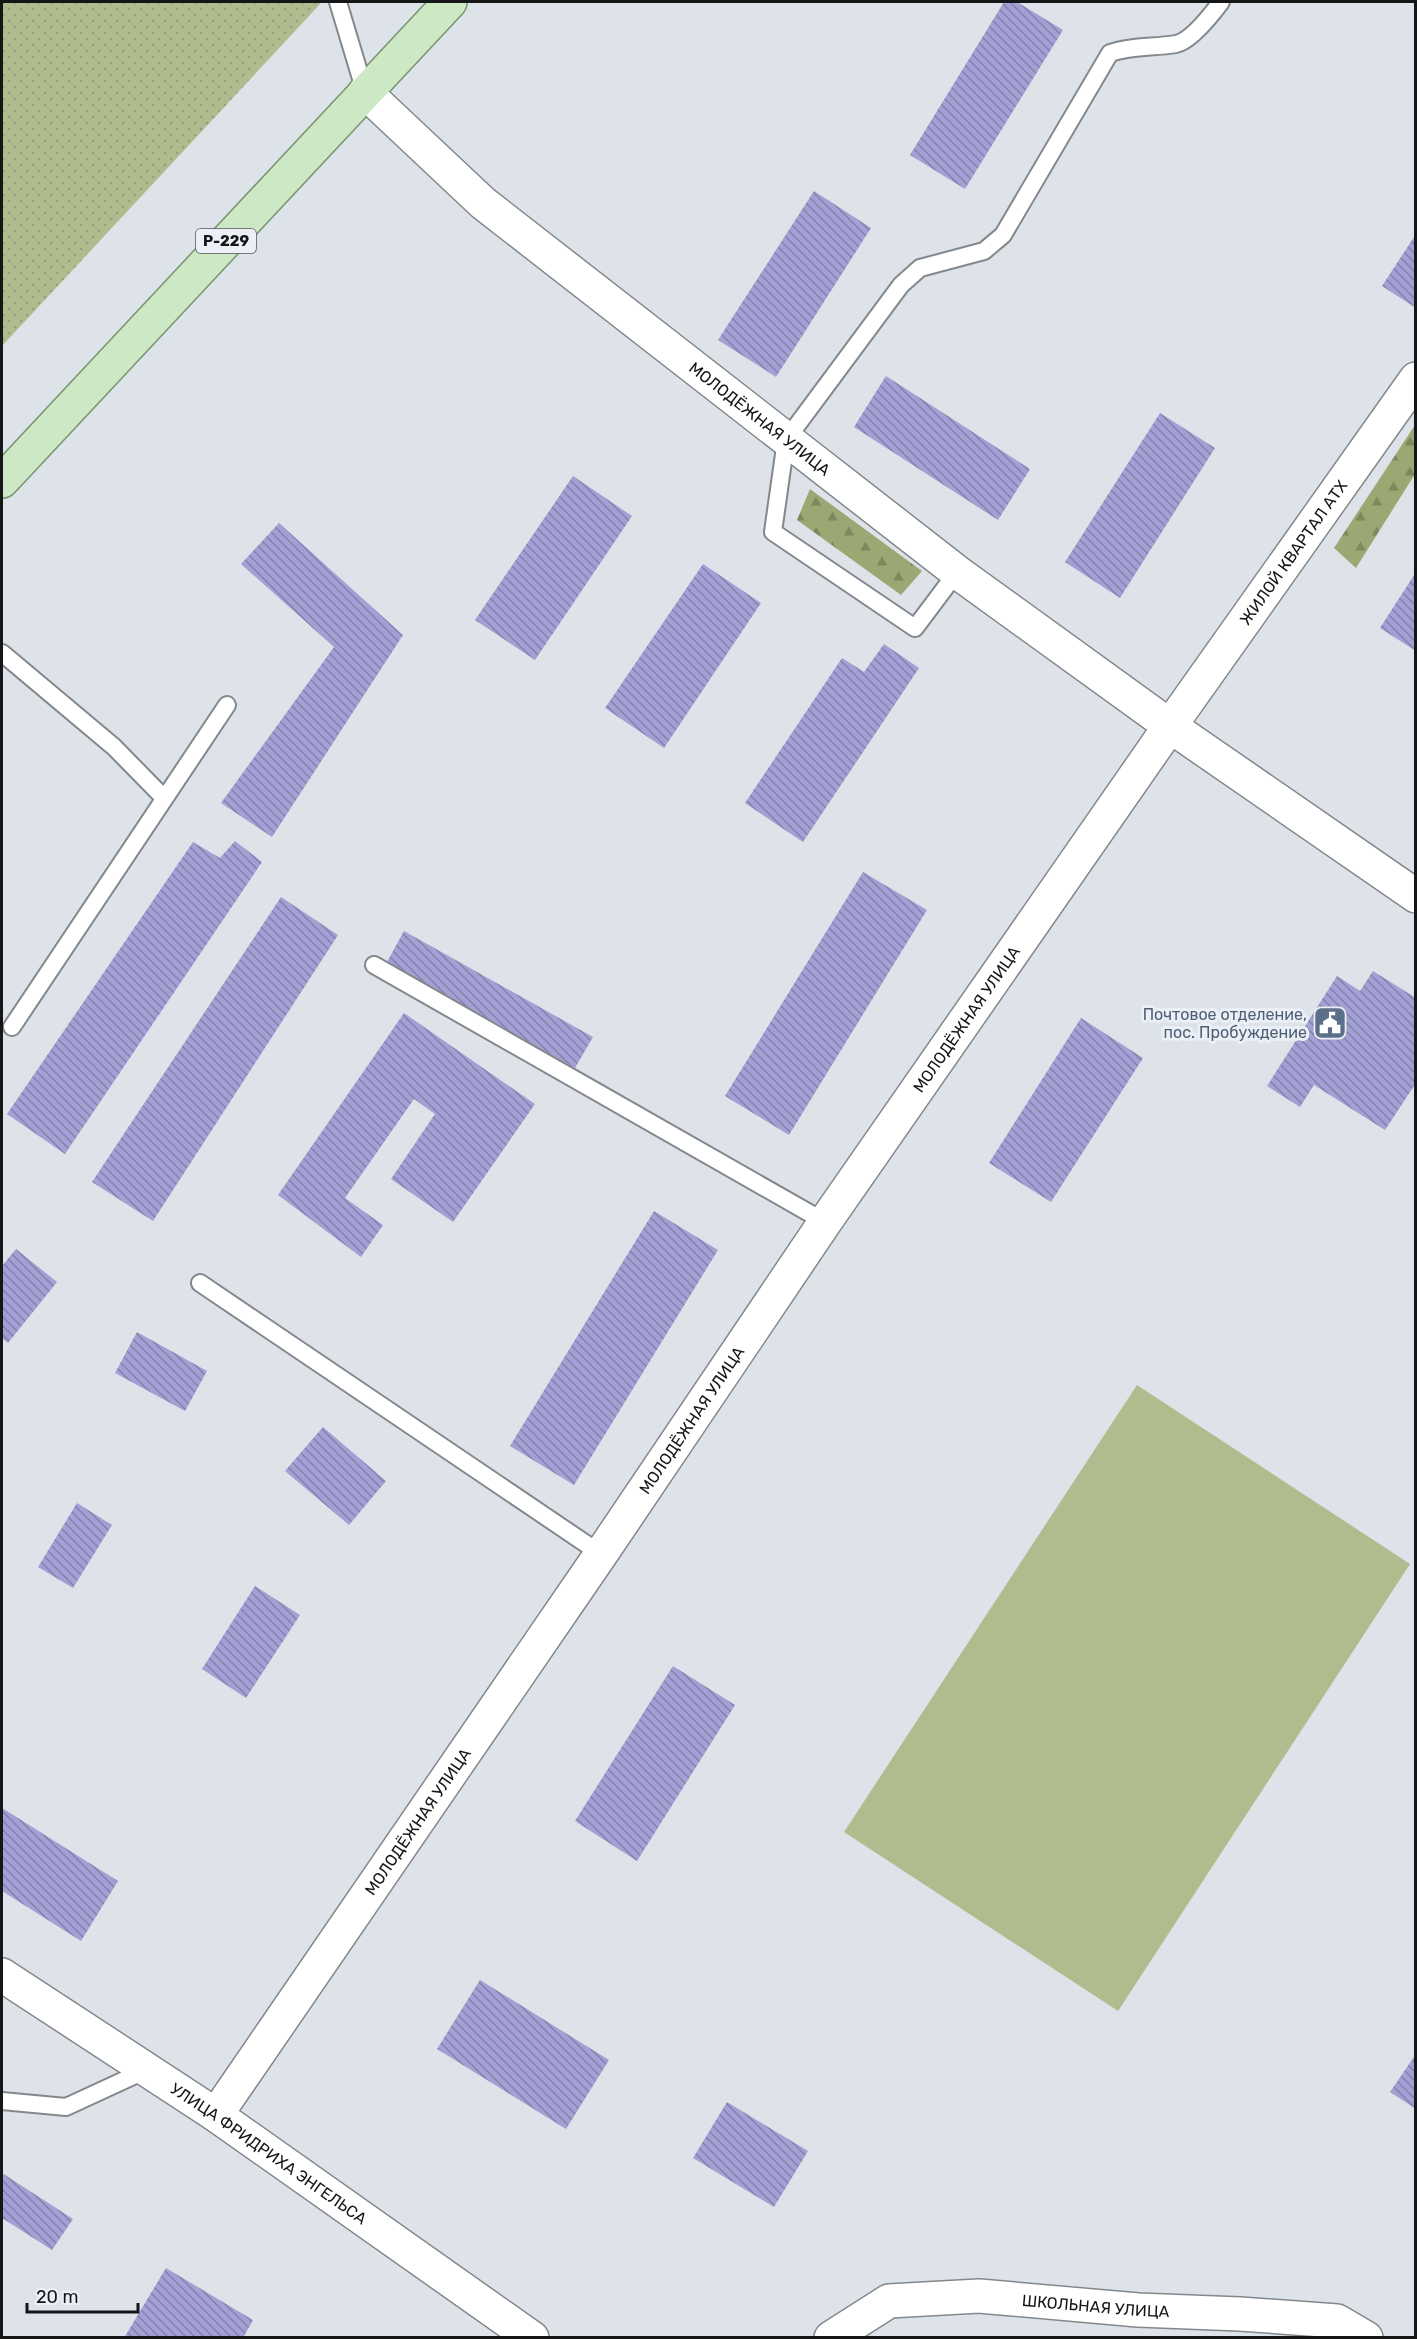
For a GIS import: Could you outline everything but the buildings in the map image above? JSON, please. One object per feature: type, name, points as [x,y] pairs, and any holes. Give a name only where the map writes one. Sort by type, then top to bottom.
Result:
[{"type":"main road","name":"Р-229","points":[[2,481],[450,2]]},
{"type":"street","name":"МОЛОДЁЖНАЯ УЛИЦА","points":[[365,92],[483,203],[957,572],[1170,726],[1416,896]]},
{"type":"street","name":"ЖИЛОЙ КВАРТАЛ АТХ","points":[[1170,726],[1416,379]]},
{"type":"street","name":"МОЛОДЁЖНАЯ УЛИЦА","points":[[216,2115],[602,1554],[825,1222],[1170,726]]},
{"type":"street","name":"УЛИЦА ФРИДРИХА ЭНГЕЛЬСА","points":[[2,1975],[144,2071],[216,2115],[532,2337]]},
{"type":"street","name":"ШКОЛЬНАЯ УЛИЦА","points":[[831,2337],[889,2301],[979,2296],[1138,2310],[1337,2321],[1366,2337]]},
{"type":"lane","points":[[338,2],[365,92]]},
{"type":"lane","points":[[957,572],[915,628],[773,532],[786,440],[901,285],[920,268],[984,251],[1003,235],[1110,53],[1130,46],[1179,44],[1203,24],[1221,2]]},
{"type":"lane","points":[[2,653],[114,747],[164,798]]},
{"type":"lane","points":[[12,1027],[227,705]]},
{"type":"lane","points":[[374,965],[825,1222]]},
{"type":"lane","points":[[200,1283],[602,1554]]},
{"type":"lane","points":[[2,2101],[66,2107],[144,2071]]},
{"type":"green space","points":[[2,2],[322,2],[2,346]]},
{"type":"green space","points":[[1415,425],[1415,474],[1356,568],[1334,548]]},
{"type":"green space","points":[[810,489],[922,571],[901,595],[797,520]]},
{"type":"green space","points":[[1137,1385],[1410,1564],[1118,2011],[844,1832]]},
{"type":"place","name":"Почтовое отделение, пос. Пробуждение","points":[[1330,1023]]}]
